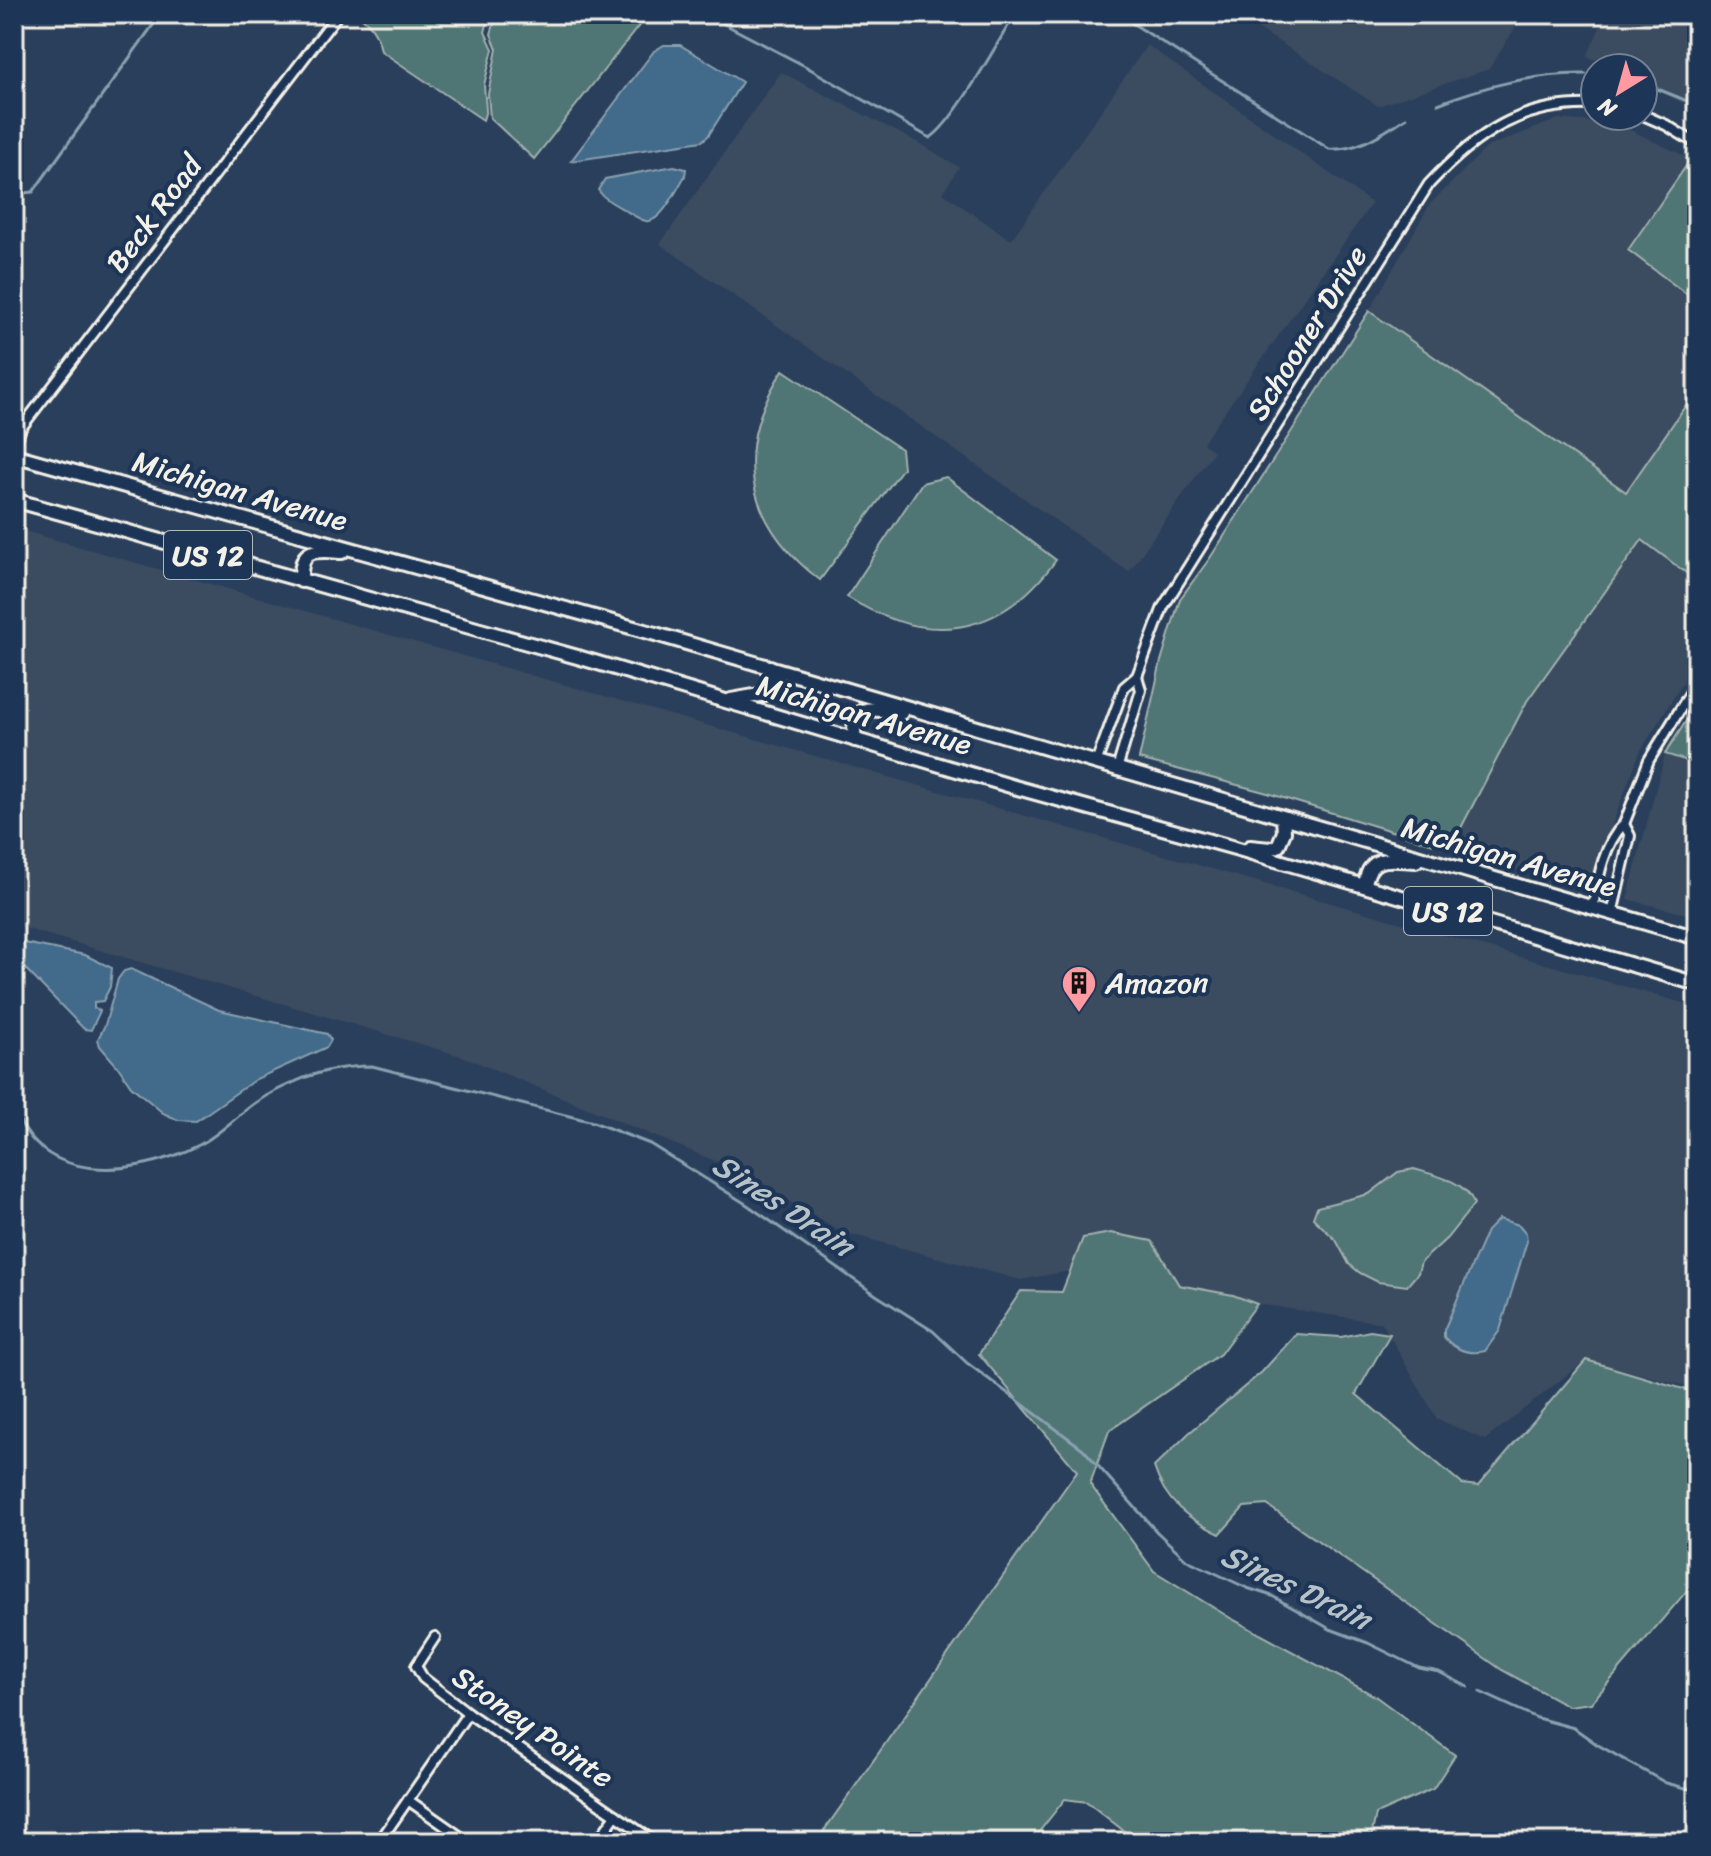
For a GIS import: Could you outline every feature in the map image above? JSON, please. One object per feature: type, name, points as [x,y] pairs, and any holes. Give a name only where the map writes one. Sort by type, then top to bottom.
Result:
[{"type":"main road","name":"Michigan Avenue","points":[[14,455],[770,667],[1697,938]]},
{"type":"main road","name":"Michigan Avenue","points":[[14,500],[724,701],[1697,984]]},
{"type":"main road","points":[[301,581],[303,558],[315,550],[369,554]]},
{"type":"main road","points":[[724,701],[765,694],[773,682],[770,667]]},
{"type":"main road","points":[[855,740],[855,717],[868,708],[948,721]]},
{"type":"main road","points":[[1235,848],[1270,849],[1278,846],[1284,832],[1283,818]]},
{"type":"main road","points":[[1365,886],[1371,866],[1378,861],[1439,863]]},
{"type":"street","name":"Beck Road","points":[[14,447],[21,428],[338,14]]},
{"type":"street","name":"Schooner Drive","points":[[1096,763],[1124,687],[1137,676],[1163,607],[1429,184],[1469,144],[1510,119],[1559,106],[1579,105]]},
{"type":"street","points":[[1659,122],[1697,144]]},
{"type":"street","name":"Schooner Drive","points":[[1117,769],[1141,690],[1137,676]]},
{"type":"street","points":[[1593,907],[1598,879],[1613,835],[1624,824],[1649,760],[1697,682]]},
{"type":"street","points":[[1612,914],[1630,836],[1624,824]]},
{"type":"street","name":"Stoney Pointe","points":[[435,1637],[416,1666],[423,1678],[468,1713],[655,1842]]},
{"type":"street","points":[[379,1842],[468,1713]]},
{"type":"street","points":[[408,1800],[468,1842]]},
{"type":"street","points":[[597,1842],[616,1815]]},
{"type":"shaded area","points":[[1236,14],[1524,14],[1489,69],[1378,106]]},
{"type":"shaded area","points":[[1606,14],[1697,14],[1697,110],[1659,91],[1659,52],[1589,52]]},
{"type":"shaded area","points":[[664,45],[680,45],[742,82],[708,136],[702,141],[571,161],[654,51]]},
{"type":"shaded area","points":[[1147,45],[1372,203],[1203,443],[1214,451],[1129,572],[660,244],[781,72],[959,167],[943,193],[1011,240]]},
{"type":"shaded area","points":[[1558,119],[1579,121],[1579,132],[1635,132],[1691,159],[1628,250],[1697,302],[1697,389],[1626,492],[1369,311],[1430,204],[1487,147]]},
{"type":"shaded area","points":[[674,166],[686,169],[685,176],[663,211],[652,220],[634,216],[609,201],[598,190],[605,179]]},
{"type":"shaded area","points":[[14,528],[1697,1007],[1697,1389],[1586,1360],[1485,1440],[1437,1419],[1382,1323],[1257,1304],[1179,1285],[1083,1238],[1070,1271],[1020,1280],[839,1231],[739,1171],[464,1057],[14,925]]},
{"type":"shaded area","points":[[1642,540],[1697,581],[1697,660],[1640,752],[1586,893],[1450,849],[1527,701]]},
{"type":"shaded area","points":[[1665,754],[1697,764],[1697,917],[1627,899]]},
{"type":"shaded area","points":[[14,941],[85,955],[112,968],[110,987],[103,1001],[94,1002],[94,1008],[100,1011],[91,1030],[84,1029],[14,957]]},
{"type":"shaded area","points":[[131,969],[219,1010],[327,1034],[331,1040],[327,1047],[256,1079],[196,1121],[178,1120],[163,1113],[131,1086],[100,1046],[98,1039],[118,979],[124,971]]},
{"type":"shaded area","points":[[1499,1219],[1519,1225],[1526,1233],[1527,1241],[1500,1330],[1485,1351],[1467,1352],[1448,1341],[1444,1330],[1487,1231]]},
{"type":"green space","points":[[357,14],[490,14],[485,32],[493,49],[484,85],[486,110],[483,120],[381,51],[373,30]]},
{"type":"green space","points":[[497,14],[648,14],[534,159],[490,118],[488,94],[497,49],[491,34]]},
{"type":"green space","points":[[1691,159],[1697,163],[1697,302],[1628,250]]},
{"type":"green space","points":[[1369,311],[1626,492],[1697,389],[1697,581],[1642,540],[1527,701],[1450,849],[1264,792],[1139,759],[1161,661],[1180,599],[1210,558]]},
{"type":"green space","points":[[783,370],[901,449],[903,468],[820,580],[794,558],[775,534],[761,509],[754,483],[752,456],[757,428],[767,399]]},
{"type":"green space","points":[[946,477],[1056,560],[1034,586],[1011,606],[986,619],[960,626],[934,628],[906,623],[877,613],[847,597],[922,483]]},
{"type":"green space","points":[[1697,704],[1697,764],[1665,754]]},
{"type":"green space","points":[[1414,1169],[1457,1184],[1474,1204],[1447,1238],[1421,1262],[1418,1273],[1407,1286],[1378,1282],[1349,1264],[1336,1240],[1313,1218],[1317,1207],[1369,1194],[1398,1172]]},
{"type":"green space","points":[[1111,1233],[1152,1241],[1179,1285],[1233,1295],[1257,1304],[1220,1354],[1109,1431],[1090,1484],[1154,1571],[1232,1619],[1375,1696],[1455,1755],[1433,1789],[1376,1814],[1370,1842],[1138,1842],[1087,1802],[1065,1799],[1031,1842],[816,1842],[1077,1471],[979,1354],[1021,1291],[1062,1292],[1083,1238]]},
{"type":"green space","points":[[1370,1331],[1390,1334],[1356,1394],[1462,1484],[1478,1486],[1586,1360],[1697,1393],[1697,1579],[1591,1703],[1568,1706],[1502,1670],[1267,1505],[1244,1507],[1220,1534],[1179,1508],[1164,1490],[1154,1467],[1189,1433],[1262,1372],[1296,1334],[1341,1337]]},
{"type":"waterway","points":[[14,194],[33,192],[161,14]]},
{"type":"waterway","points":[[705,14],[805,66],[930,138],[963,100],[1015,14]]},
{"type":"waterway","points":[[1118,14],[1329,149],[1360,144],[1406,118]]},
{"type":"waterway","points":[[1438,104],[1511,82],[1579,74]]},
{"type":"waterway","points":[[1659,90],[1697,105]]},
{"type":"waterway","name":"Sines Drain","points":[[14,1105],[26,1132],[44,1151],[67,1162],[93,1168],[120,1168],[148,1164],[199,1145],[262,1098],[300,1079],[330,1070],[372,1066],[593,1122],[650,1144],[746,1204],[933,1331],[967,1363],[1083,1449],[1157,1532],[1187,1560],[1272,1596],[1330,1629],[1368,1643],[1419,1668],[1439,1672],[1468,1687]]},
{"type":"waterway","name":"Sines Drain","points":[[1480,1692],[1537,1718],[1574,1728],[1666,1783],[1697,1791]]},
{"type":"place","name":"Amazon","points":[[1079,1014]]}]
